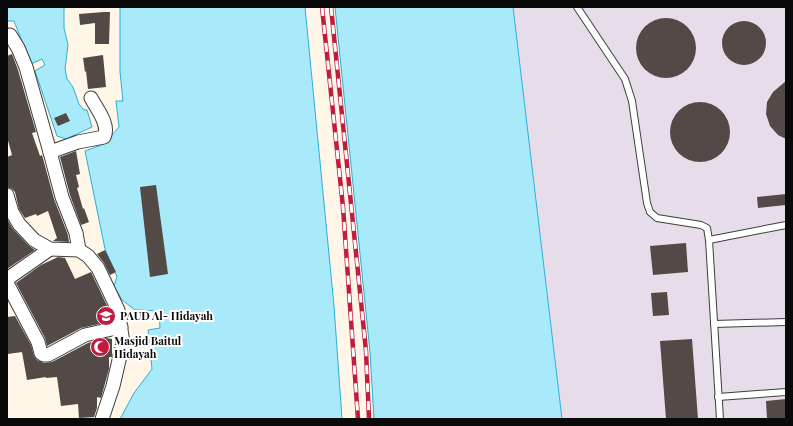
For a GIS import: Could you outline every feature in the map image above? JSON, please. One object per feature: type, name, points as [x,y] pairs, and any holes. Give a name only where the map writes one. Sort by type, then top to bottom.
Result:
[{"type":"street","points":[[10,35],[18,48],[26,67],[62,197],[76,233],[79,250]]},
{"type":"street","points":[[50,152],[78,142],[104,137],[106,126],[91,98]]},
{"type":"street","points":[[7,195],[12,212],[18,224],[34,240],[50,249],[79,250],[88,256],[98,268],[118,310],[123,343],[113,386],[102,419]]},
{"type":"street","points":[[7,279],[50,249]]},
{"type":"street","points":[[7,283],[38,342],[41,353],[44,355],[48,355],[85,335],[121,328]]},
{"type":"lane","points":[[577,7],[625,79],[632,101],[647,203],[650,212],[657,218],[701,225],[706,228],[709,240],[720,419]]},
{"type":"lane","points":[[709,240],[786,225]]},
{"type":"lane","points":[[714,324],[786,322]]},
{"type":"lane","points":[[718,397],[786,392]]},
{"type":"shaded area","points":[[513,7],[786,7],[786,419],[562,419]]},
{"type":"water","points":[[7,7],[68,7],[64,8],[64,28],[68,45],[65,69],[67,79],[73,87],[79,104],[84,110],[87,110],[92,127],[66,139],[57,136],[35,71],[45,65],[42,59],[31,64],[14,21],[7,21]]},
{"type":"water","points":[[120,7],[305,7],[334,306],[342,419],[120,419],[134,393],[152,369],[148,330],[160,328],[159,311],[135,310],[122,300],[114,286],[117,277],[105,249],[85,151],[104,144],[119,127],[116,101],[123,101],[120,72]]},
{"type":"water","points":[[335,7],[513,7],[562,419],[374,419],[370,352]]},
{"type":"building","points":[[110,12],[109,44],[95,44],[95,23],[80,25],[79,14]]},
{"type":"building","points":[[660,18],[672,18],[683,23],[691,31],[696,42],[694,60],[683,73],[672,78],[660,78],[649,73],[641,65],[636,54],[636,42],[641,31],[649,23]]},
{"type":"building","points":[[740,21],[748,21],[753,22],[760,27],[765,34],[765,52],[760,59],[753,64],[740,65],[732,62],[725,55],[722,47],[722,39],[725,31],[732,24]]},
{"type":"building","points":[[12,54],[36,132],[32,133],[40,156],[42,155],[54,199],[68,235],[69,242],[53,241],[57,238],[48,211],[37,216],[36,214],[25,218],[19,209],[15,192],[7,187],[7,157],[12,155],[7,137],[7,56]]},
{"type":"building","points":[[103,55],[106,87],[88,89],[83,58]]},
{"type":"building","points":[[786,81],[786,139],[778,135],[770,126],[766,114],[767,102],[773,92]]},
{"type":"building","points":[[694,102],[706,102],[717,107],[725,115],[730,126],[728,144],[717,157],[706,162],[694,162],[683,157],[675,149],[670,138],[670,126],[675,115],[683,107]]},
{"type":"building","points":[[66,113],[70,121],[58,126],[54,118]]},
{"type":"building","points":[[76,151],[80,174],[76,175],[79,187],[77,188],[83,209],[84,208],[89,222],[81,225],[70,195],[60,157]]},
{"type":"building","points":[[156,185],[168,274],[150,277],[140,187]]},
{"type":"building","points":[[786,194],[786,205],[758,208],[757,197]]},
{"type":"building","points":[[7,219],[13,229],[28,245],[35,250],[7,269]]},
{"type":"building","points":[[686,243],[688,272],[653,275],[650,246]]},
{"type":"building","points":[[105,250],[116,272],[110,275],[104,263],[97,254]]},
{"type":"building","points":[[58,257],[65,258],[75,279],[91,272],[110,312],[112,321],[81,328],[47,346],[45,338],[16,283],[41,265]]},
{"type":"building","points":[[667,292],[669,315],[653,316],[651,293]]},
{"type":"building","points":[[15,316],[31,345],[34,356],[37,360],[44,363],[52,362],[88,343],[106,338],[112,339],[112,357],[109,357],[109,369],[101,398],[97,397],[97,408],[94,417],[79,418],[78,404],[61,406],[57,377],[27,380],[22,352],[8,354],[7,317]]},
{"type":"building","points":[[692,339],[698,419],[666,419],[660,341]]},
{"type":"building","points":[[786,399],[786,419],[767,419],[766,401]]},
{"type":"railway","points":[[322,7],[343,207],[358,419]]},
{"type":"railway","points":[[331,7],[366,351],[369,419]]},
{"type":"place","name":"PAUD Al- Hidayah","points":[[106,316]]},
{"type":"place","name":"Masjid Baitul Hidayah","points":[[100,347]]}]
